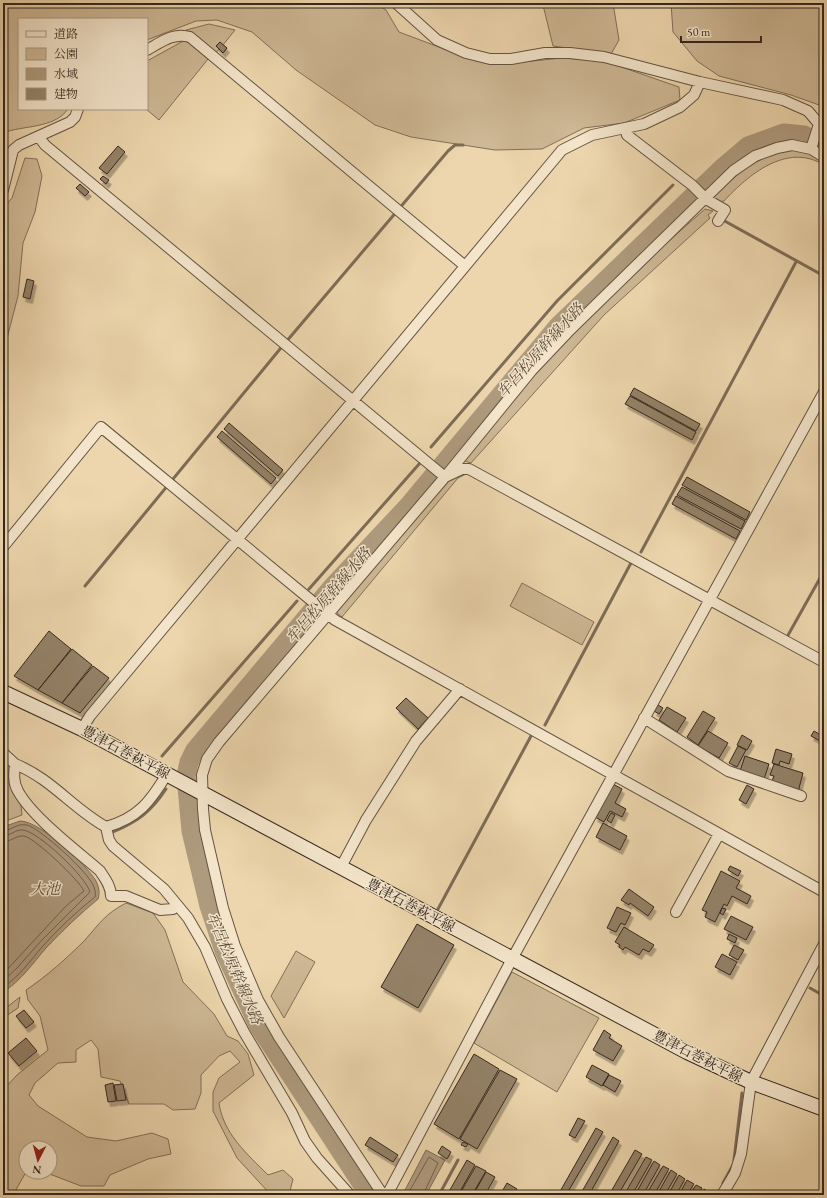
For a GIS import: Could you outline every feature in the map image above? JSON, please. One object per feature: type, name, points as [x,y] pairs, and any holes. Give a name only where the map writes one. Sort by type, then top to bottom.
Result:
[{"type":"main road","name":"豊津石巻萩平線","points":[[3,692],[82,729],[681,1048],[751,1082],[824,1109]]},
{"type":"street","points":[[396,3],[437,40],[466,53],[490,59],[511,59],[545,53],[570,53],[604,57],[700,82],[783,100],[808,111],[819,124],[818,132],[812,147]]},
{"type":"street","points":[[148,49],[170,37],[182,34],[190,37],[465,266]]},
{"type":"street","points":[[82,729],[90,716],[562,150],[592,135],[644,124],[680,107],[694,95],[700,82]]},
{"type":"street","points":[[3,190],[13,150],[19,145],[70,122],[75,117],[78,110]]},
{"type":"street","points":[[625,128],[627,135],[692,185],[704,198],[724,210],[720,217]]},
{"type":"street","points":[[39,137],[45,145],[443,476]]},
{"type":"street","points":[[383,1195],[279,1037],[258,1000],[235,946],[222,908],[204,830],[199,791],[207,759],[219,742],[532,370],[704,198],[733,171],[755,156],[777,148],[792,145],[812,147],[824,157]]},
{"type":"street","points":[[387,1195],[512,959],[824,392]]},
{"type":"street","points":[[3,547],[101,427],[327,613],[460,690],[824,892]]},
{"type":"street","points":[[443,476],[462,469],[469,469],[824,662]]},
{"type":"street","points":[[341,867],[366,820],[416,741],[460,690]]},
{"type":"street","points":[[644,718],[728,771],[744,778],[801,796]]},
{"type":"street","points":[[3,753],[15,764],[31,770],[48,781],[94,820],[106,827],[125,822],[135,815],[147,804],[169,775]]},
{"type":"street","points":[[15,764],[14,780],[17,791],[30,809],[100,871],[108,882],[111,890],[111,896],[126,896],[160,910],[173,909],[177,905]]},
{"type":"street","points":[[106,827],[109,840],[113,846],[164,889],[188,918],[205,947],[227,999],[244,1032],[292,1113],[305,1141],[317,1158],[350,1195]]},
{"type":"street","points":[[676,912],[720,834]]},
{"type":"street","points":[[722,1195],[735,1173],[741,1154],[751,1082],[824,944]]},
{"type":"green space","points":[[3,3],[375,3],[386,10],[399,32],[476,61],[523,62],[562,58],[604,61],[679,87],[680,100],[624,123],[584,128],[542,149],[495,150],[411,137],[375,125],[296,70],[252,32],[217,20],[196,21],[148,40],[148,18],[18,18],[18,110],[67,110],[55,120],[47,123],[3,133]]},
{"type":"green space","points":[[540,3],[613,3],[619,40],[611,54],[553,46],[544,9]]},
{"type":"green space","points":[[671,3],[824,3],[824,110],[819,105],[791,95],[719,76],[697,61],[673,32]]},
{"type":"green space","points":[[209,24],[235,30],[223,45],[227,48],[223,53],[219,49],[215,54],[186,30]]},
{"type":"green space","points":[[185,40],[208,59],[159,120],[147,110],[148,60]]},
{"type":"green space","points":[[787,149],[809,152],[824,160],[824,165],[810,159],[796,157],[782,159],[756,172],[724,201],[718,202],[713,197],[729,181],[756,162]]},
{"type":"green space","points":[[25,158],[37,159],[42,176],[35,212],[23,243],[18,296],[4,350],[3,390],[3,208],[12,198]]},
{"type":"green space","points":[[705,209],[713,211],[708,215],[710,218],[604,315],[471,463],[465,461],[465,457],[527,383],[566,340],[634,273]]},
{"type":"green space","points":[[468,473],[458,478],[342,617],[337,613],[337,610],[446,481]]},
{"type":"green space","points":[[522,583],[594,622],[582,645],[510,606]]},
{"type":"green space","points":[[9,779],[21,806],[22,815],[3,822],[3,781]]},
{"type":"green space","points":[[126,903],[153,913],[165,930],[183,982],[214,1014],[227,1036],[238,1041],[248,1054],[254,1075],[219,1103],[221,1114],[225,1124],[237,1142],[268,1175],[283,1170],[293,1179],[289,1195],[271,1195],[237,1158],[213,1111],[213,1092],[219,1078],[240,1062],[230,1051],[219,1056],[201,1075],[201,1093],[195,1109],[173,1110],[164,1104],[129,1104],[120,1081],[101,1077],[98,1049],[91,1040],[76,1050],[76,1062],[58,1063],[35,1083],[29,1095],[38,1106],[87,1137],[116,1141],[152,1133],[168,1139],[171,1154],[148,1159],[110,1175],[104,1186],[81,1186],[58,1177],[58,1140],[18,1140],[18,1180],[21,1180],[13,1195],[3,1195],[3,1090],[17,1075],[48,1050],[40,1016],[28,1000],[26,990],[42,979],[64,960],[85,940],[103,919]]},
{"type":"green space","points":[[296,951],[315,962],[284,1018],[271,996]]},
{"type":"green space","points":[[512,972],[599,1018],[557,1092],[474,1043]]},
{"type":"green space","points":[[20,997],[18,1008],[3,1018],[3,1010]]},
{"type":"water","name":"大池","points":[[20,821],[29,823],[39,828],[62,845],[83,864],[96,881],[99,894],[98,899],[52,941],[21,977],[3,992],[3,827]]},
{"type":"water","points":[[426,1150],[445,1160],[426,1195],[410,1195],[404,1192]]},
{"type":"building","points":[[220,42],[227,48],[223,53],[216,46]]},
{"type":"building","points":[[118,146],[125,152],[107,174],[99,168]]},
{"type":"building","points":[[103,176],[109,180],[106,184],[100,179]]},
{"type":"building","points":[[80,184],[89,192],[85,196],[76,188]]},
{"type":"building","points":[[27,279],[34,281],[30,299],[23,297]]},
{"type":"building","points":[[634,388],[700,424],[696,431],[630,395]]},
{"type":"building","points":[[630,396],[696,432],[692,440],[625,404]]},
{"type":"building","points":[[229,423],[283,470],[278,476],[224,429]]},
{"type":"building","points":[[222,431],[276,478],[271,484],[217,437]]},
{"type":"building","points":[[687,477],[750,512],[746,520],[682,485]]},
{"type":"building","points":[[682,487],[745,521],[741,529],[677,495]]},
{"type":"building","points":[[676,496],[740,531],[736,539],[672,504]]},
{"type":"building","points":[[49,631],[71,649],[38,690],[14,676]]},
{"type":"building","points":[[72,649],[92,665],[62,703],[38,690]]},
{"type":"building","points":[[93,666],[109,678],[80,713],[62,703]]},
{"type":"building","points":[[406,698],[428,718],[418,729],[396,708]]},
{"type":"building","points":[[658,705],[663,708],[659,714],[654,711]]},
{"type":"building","points":[[667,707],[686,718],[677,732],[659,720]]},
{"type":"building","points":[[703,711],[715,718],[698,745],[687,737]]},
{"type":"building","points":[[708,731],[728,743],[719,758],[698,746]]},
{"type":"building","points":[[814,731],[824,737],[822,742],[811,736]]},
{"type":"building","points":[[742,735],[752,741],[747,750],[737,745]]},
{"type":"building","points":[[738,746],[746,750],[737,767],[729,763]]},
{"type":"building","points":[[776,749],[792,754],[789,764],[780,761],[779,765],[772,763]]},
{"type":"building","points":[[745,756],[769,764],[764,779],[740,771]]},
{"type":"building","points":[[774,764],[803,773],[798,792],[771,784],[774,776],[770,775]]},
{"type":"building","points":[[613,784],[622,789],[615,803],[626,809],[622,817],[610,811],[604,822],[595,817]]},
{"type":"building","points":[[747,785],[754,789],[746,804],[739,800]]},
{"type":"building","points":[[611,813],[615,815],[611,823],[607,820]]},
{"type":"building","points":[[603,823],[627,836],[620,850],[596,837]]},
{"type":"building","points":[[730,866],[741,871],[738,876],[728,870]]},
{"type":"building","points":[[721,871],[740,881],[736,888],[751,896],[747,904],[732,896],[727,906],[724,904],[715,922],[705,917],[707,912],[702,910]]},
{"type":"building","points":[[629,889],[654,907],[648,916],[630,903],[629,905],[621,900]]},
{"type":"building","points":[[617,907],[631,913],[625,925],[621,923],[616,932],[607,928]]},
{"type":"building","points":[[722,908],[726,909],[723,915],[720,913]]},
{"type":"building","points":[[731,916],[753,927],[746,940],[724,929]]},
{"type":"building","points":[[417,924],[454,945],[418,1008],[381,987]]},
{"type":"building","points":[[624,927],[654,945],[649,952],[643,949],[639,955],[625,947],[623,950],[619,947],[620,945],[615,942]]},
{"type":"building","points":[[729,934],[737,938],[735,943],[727,939]]},
{"type":"building","points":[[734,945],[744,950],[738,960],[729,955]]},
{"type":"building","points":[[722,954],[737,962],[730,975],[715,967]]},
{"type":"building","points":[[24,1010],[34,1022],[26,1028],[16,1016]]},
{"type":"building","points":[[604,1030],[611,1035],[609,1038],[622,1046],[613,1061],[593,1050]]},
{"type":"building","points":[[26,1038],[37,1051],[19,1066],[8,1053]]},
{"type":"building","points":[[474,1054],[499,1069],[459,1139],[434,1124]]},
{"type":"building","points":[[592,1065],[609,1074],[602,1086],[586,1077]]},
{"type":"building","points":[[500,1070],[517,1079],[477,1149],[460,1139]]},
{"type":"building","points":[[609,1075],[621,1081],[615,1092],[603,1085]]},
{"type":"building","points":[[113,1083],[116,1101],[108,1102],[105,1085]]},
{"type":"building","points":[[123,1084],[126,1100],[117,1101],[114,1085]]},
{"type":"building","points":[[578,1118],[585,1121],[575,1138],[569,1135]]},
{"type":"building","points":[[596,1128],[603,1132],[566,1195],[558,1195]]},
{"type":"building","points":[[370,1137],[398,1155],[393,1162],[365,1145]]},
{"type":"building","points":[[613,1137],[619,1141],[589,1195],[580,1195]]},
{"type":"building","points":[[463,1142],[468,1144],[466,1147],[461,1145]]},
{"type":"building","points":[[442,1146],[451,1152],[447,1159],[438,1153]]},
{"type":"building","points":[[635,1150],[642,1154],[618,1195],[609,1195]]},
{"type":"building","points":[[646,1157],[652,1160],[632,1195],[624,1195]]},
{"type":"building","points":[[467,1160],[475,1165],[458,1195],[447,1195]]},
{"type":"building","points":[[654,1161],[660,1165],[643,1195],[635,1195]]},
{"type":"building","points":[[476,1166],[486,1171],[472,1195],[459,1195]]},
{"type":"building","points":[[663,1166],[669,1169],[654,1195],[646,1195]]},
{"type":"building","points":[[671,1170],[677,1174],[665,1195],[657,1195]]},
{"type":"building","points":[[486,1172],[495,1177],[485,1195],[473,1195]]},
{"type":"building","points":[[679,1175],[685,1179],[676,1195],[668,1195]]},
{"type":"building","points":[[687,1180],[694,1184],[687,1195],[679,1195]]},
{"type":"building","points":[[507,1183],[517,1189],[513,1195],[500,1195]]},
{"type":"building","points":[[696,1185],[702,1188],[698,1195],[690,1195]]},
{"type":"building","points":[[704,1189],[710,1193],[709,1195],[701,1195]]},
{"type":"waterway","name":"牟呂松原幹線水路","points":[[369,1195],[258,1025],[224,951],[209,906],[191,831],[186,776],[189,762],[195,750],[332,587],[408,506],[558,326],[721,169],[748,146],[784,133],[804,135],[824,145]]},
{"type":"waterway","points":[[85,586],[280,349],[448,151],[455,145],[463,145]]},
{"type":"waterway","points":[[431,447],[557,301],[673,185]]},
{"type":"waterway","points":[[721,219],[824,276]]},
{"type":"waterway","points":[[641,552],[796,262]]},
{"type":"waterway","points":[[309,589],[420,463]]},
{"type":"waterway","points":[[545,725],[632,561]]},
{"type":"waterway","points":[[787,637],[824,571]]},
{"type":"waterway","points":[[162,756],[297,601]]},
{"type":"waterway","points":[[438,909],[531,736]]},
{"type":"waterway","points":[[113,832],[137,820],[155,804],[166,789]]},
{"type":"waterway","points":[[810,988],[824,996]]},
{"type":"waterway","points":[[734,1160],[742,1093]]},
{"type":"waterway","points":[[439,1195],[458,1160]]},
{"type":"waterway","points":[[723,1183],[733,1165]]}]
